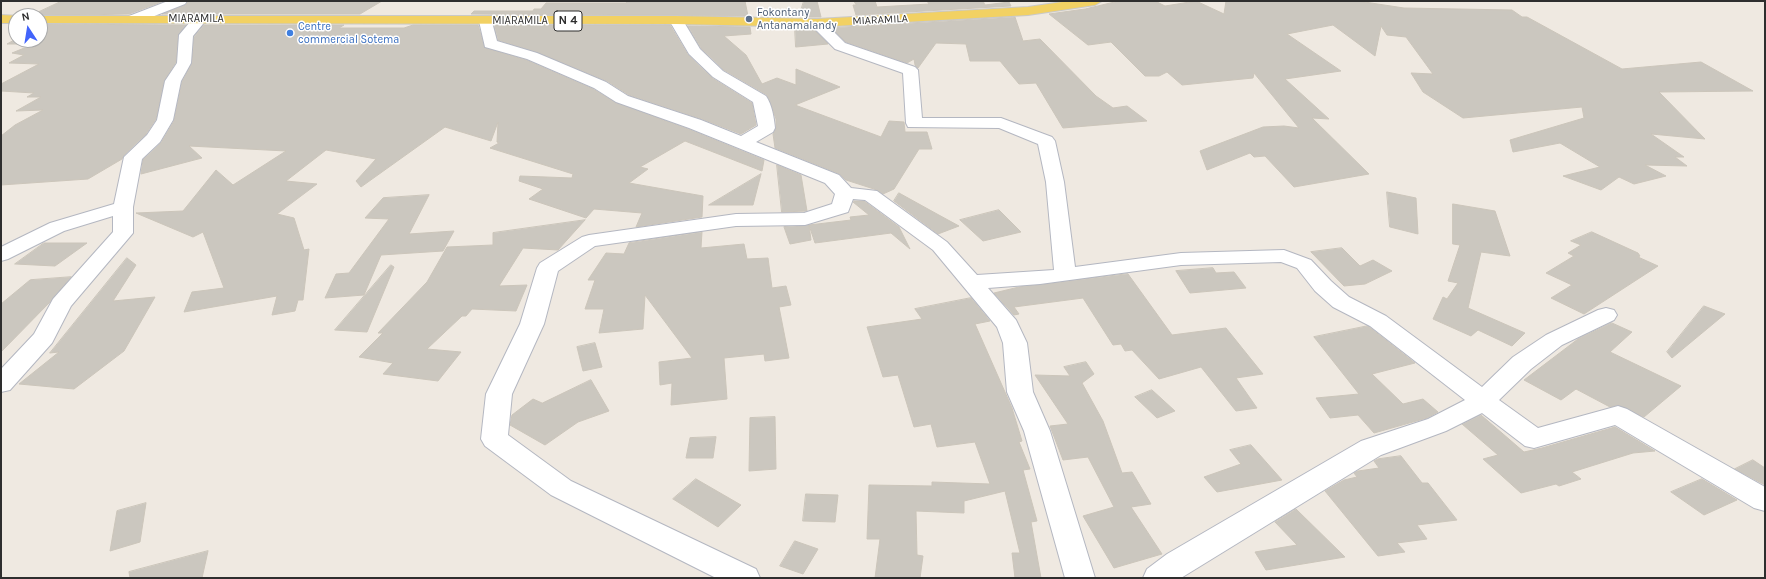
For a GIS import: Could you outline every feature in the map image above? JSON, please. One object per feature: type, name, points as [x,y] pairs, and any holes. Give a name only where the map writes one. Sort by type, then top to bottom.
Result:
[{"type":"main road","name":"MIARAMILA","points":[[48,19],[486,21],[676,20],[817,23],[1028,11],[1095,1]]},
{"type":"street","points":[[134,19],[180,1]]},
{"type":"street","points":[[1,384],[44,338],[61,304],[123,233],[123,207],[133,157],[154,138],[165,120],[173,81],[184,63],[186,35],[200,19]]},
{"type":"street","points":[[676,20],[694,51],[718,74],[760,99],[765,113],[767,128],[742,143]]},
{"type":"street","points":[[486,21],[490,44],[532,56],[600,85],[622,100],[695,124],[832,179],[845,193],[870,195],[940,246],[1008,325],[1015,343],[1020,392],[1037,431],[1080,578]]},
{"type":"street","points":[[817,23],[840,46],[910,70],[914,123],[1001,123],[1046,141],[1055,182],[1064,275]]},
{"type":"street","points":[[745,578],[561,488],[494,439],[499,394],[532,324],[548,268],[589,241],[736,220],[805,219],[841,208],[845,193]]},
{"type":"street","points":[[1,255],[57,227],[123,207]]},
{"type":"street","points":[[972,282],[1064,275],[1181,259],[1284,256],[1304,264],[1323,286],[1341,302],[1378,321],[1482,402],[1534,439],[1618,415],[1764,500]]},
{"type":"street","points":[[1158,578],[1178,563],[1371,448],[1437,425],[1482,402],[1528,358],[1554,340],[1606,315]]},
{"type":"building","points":[[62,1],[164,1],[129,14],[48,16],[47,8]]},
{"type":"building","points":[[188,1],[382,1],[360,14],[162,14],[186,5]]},
{"type":"building","points":[[627,1],[745,1],[748,16],[471,14],[474,11],[533,11],[534,9],[541,9],[546,3],[626,3]]},
{"type":"building","points":[[804,1],[817,1],[821,17],[799,17]]},
{"type":"building","points":[[854,1],[875,1],[877,7],[929,4],[927,1],[983,1],[985,5],[1009,2],[1011,6],[856,15],[853,5],[856,5]]},
{"type":"building","points":[[1119,1],[1155,1],[1165,6],[1196,1],[1224,14],[1226,1],[1358,1],[1404,8],[1512,10],[1522,17],[1527,17],[1622,69],[1701,62],[1753,91],[1659,92],[1705,139],[1651,134],[1684,157],[1675,157],[1687,166],[1645,165],[1666,176],[1634,184],[1619,177],[1601,190],[1563,176],[1600,167],[1560,143],[1513,152],[1510,140],[1584,118],[1582,107],[1463,118],[1423,92],[1411,73],[1433,74],[1406,37],[1387,35],[1381,26],[1375,56],[1333,25],[1287,34],[1341,71],[1285,79],[1329,119],[1312,118],[1369,174],[1294,187],[1265,156],[1254,157],[1250,153],[1207,170],[1200,151],[1263,127],[1284,126],[1299,128],[1254,73],[1253,78],[1182,85],[1167,72],[1159,76],[1145,76],[1111,42],[1088,45],[1049,14],[1085,9]]},
{"type":"building","points":[[1015,17],[1023,41],[1040,39],[1096,96],[1113,108],[1127,106],[1147,121],[1063,128],[1036,83],[1019,84],[1000,61],[970,61],[966,44],[936,43],[918,68],[915,65],[914,59],[907,63],[846,42],[832,28]]},
{"type":"building","points":[[48,24],[186,25],[178,35],[176,62],[164,81],[156,119],[146,134],[123,156],[122,159],[88,179],[1,185],[1,136],[15,125],[43,110],[16,111],[41,97],[27,97],[34,93],[1,91],[1,84],[39,64],[9,63],[24,55],[12,53],[24,48],[48,48]]},
{"type":"building","points":[[204,25],[344,25],[339,28],[404,28],[413,25],[478,25],[485,48],[526,60],[593,89],[616,103],[688,129],[764,160],[762,171],[685,141],[640,167],[648,169],[629,183],[703,196],[702,217],[636,227],[642,213],[594,209],[586,218],[529,199],[543,189],[519,181],[520,176],[572,178],[573,174],[490,148],[499,143],[497,142],[498,122],[491,141],[445,127],[361,187],[356,181],[376,159],[326,150],[286,181],[317,184],[277,214],[294,218],[304,250],[309,249],[303,300],[298,300],[295,311],[272,315],[277,296],[184,312],[192,292],[224,288],[203,232],[193,237],[136,213],[183,211],[216,170],[233,185],[286,151],[189,146],[202,158],[141,174],[143,160],[161,143],[174,121],[182,82],[192,63],[194,37]]},
{"type":"building","points":[[494,25],[670,25],[688,55],[712,78],[752,103],[756,125],[741,134],[702,119],[629,95],[607,81],[537,52],[498,40]]},
{"type":"building","points":[[688,26],[750,27],[751,34],[724,36],[746,55],[762,84],[777,78],[796,85],[796,69],[840,87],[795,105],[881,137],[889,121],[904,122],[905,132],[927,132],[932,149],[919,149],[894,189],[883,194],[877,190],[846,180],[840,174],[775,148],[773,134],[776,128],[776,119],[767,95],[724,70],[701,48]]},
{"type":"building","points":[[795,28],[812,28],[828,44],[796,47]]},
{"type":"building","points":[[777,165],[801,175],[807,211],[782,212]]},
{"type":"building","points":[[761,174],[753,205],[709,205]]},
{"type":"building","points":[[1387,192],[1416,198],[1418,234],[1390,227]]},
{"type":"building","points":[[899,193],[959,226],[938,234],[894,201]]},
{"type":"building","points":[[429,195],[409,234],[454,231],[443,251],[381,255],[364,295],[325,298],[336,274],[349,273],[389,219],[365,218],[383,198]]},
{"type":"building","points":[[864,201],[899,227],[910,249],[891,233],[815,243],[809,225],[851,220],[850,217],[869,215],[853,202]]},
{"type":"building","points":[[1453,204],[1495,211],[1510,256],[1481,252],[1468,308],[1525,333],[1512,346],[1478,330],[1471,336],[1433,319],[1443,297],[1447,299],[1458,283],[1448,281],[1460,245],[1453,244]]},
{"type":"building","points":[[999,210],[1021,232],[983,241],[960,220]]},
{"type":"building","points":[[585,220],[558,250],[523,248],[499,286],[527,285],[516,311],[472,309],[466,316],[462,316],[427,349],[461,352],[438,381],[383,374],[393,363],[359,357],[383,333],[378,333],[427,282],[447,247],[493,245],[493,233]]},
{"type":"building","points":[[809,225],[811,240],[790,244],[784,227]]},
{"type":"building","points":[[702,232],[701,248],[744,244],[747,259],[768,258],[772,288],[786,286],[791,305],[779,307],[789,358],[765,361],[764,354],[724,358],[727,399],[671,405],[672,383],[660,385],[659,362],[692,358],[645,295],[643,329],[599,333],[604,309],[585,309],[595,280],[588,280],[606,253],[624,254],[629,243]]},
{"type":"building","points":[[1592,232],[1638,253],[1640,256],[1638,257],[1658,266],[1584,314],[1551,298],[1572,285],[1546,273],[1574,256],[1568,253],[1581,245],[1571,241]]},
{"type":"building","points":[[44,243],[87,243],[55,266],[15,264]]},
{"type":"building","points":[[1342,248],[1360,266],[1373,260],[1392,271],[1365,284],[1344,286],[1311,252]]},
{"type":"building","points":[[127,258],[136,265],[113,301],[155,297],[124,351],[74,389],[19,384],[59,352],[50,353]]},
{"type":"building","points":[[391,265],[394,267],[367,332],[335,330]]},
{"type":"building","points":[[1213,268],[1216,273],[1234,272],[1246,288],[1190,293],[1176,271]]},
{"type":"building","points":[[1128,274],[1172,335],[1226,328],[1263,374],[1236,378],[1257,408],[1236,411],[1201,367],[1159,379],[1132,350],[1125,351],[1121,344],[1113,345],[1083,298],[1014,307],[1019,314],[1014,315],[994,293],[1019,287]]},
{"type":"building","points":[[71,277],[49,303],[1,352],[1,304],[30,280]]},
{"type":"building","points":[[971,298],[990,321],[975,324],[1012,408],[1022,441],[1019,442],[1030,469],[1023,470],[1037,521],[1031,522],[1041,578],[1015,578],[1012,553],[1020,553],[1005,491],[964,501],[964,513],[916,511],[917,555],[923,556],[920,578],[875,578],[880,539],[867,539],[869,485],[932,486],[932,482],[990,484],[975,442],[937,447],[931,424],[914,427],[898,375],[883,377],[867,327],[922,319],[915,309]]},
{"type":"building","points":[[1704,306],[1725,314],[1672,358],[1667,352]]},
{"type":"building","points":[[1612,323],[1632,332],[1610,352],[1681,386],[1644,417],[1618,405],[1610,407],[1576,389],[1561,400],[1524,380],[1578,339]]},
{"type":"building","points":[[1368,326],[1415,363],[1372,374],[1403,404],[1423,399],[1438,412],[1427,418],[1374,433],[1358,415],[1330,418],[1316,398],[1359,394],[1314,337]]},
{"type":"building","points":[[595,343],[602,367],[583,371],[577,347]]},
{"type":"building","points":[[1086,362],[1094,374],[1082,383],[1103,421],[1122,473],[1132,472],[1151,504],[1131,507],[1162,554],[1114,568],[1083,516],[1114,507],[1088,457],[1063,460],[1050,426],[1068,424],[1035,375],[1070,376],[1064,367]]},
{"type":"building","points":[[591,380],[609,411],[578,422],[545,445],[510,425],[512,415],[533,399],[542,403]]},
{"type":"building","points":[[1152,390],[1175,411],[1157,418],[1135,397]]},
{"type":"building","points":[[1481,415],[1524,452],[1615,427],[1655,451],[1633,453],[1572,472],[1581,479],[1559,486],[1556,484],[1521,493],[1483,459],[1498,455],[1462,424]]},
{"type":"building","points":[[775,417],[776,469],[749,471],[750,418]]},
{"type":"building","points":[[716,437],[713,458],[686,458],[690,438]]},
{"type":"building","points":[[1251,445],[1282,480],[1217,492],[1204,477],[1241,464],[1230,450]]},
{"type":"building","points":[[1401,456],[1422,483],[1428,483],[1457,520],[1417,525],[1427,539],[1397,543],[1405,552],[1378,556],[1325,491],[1344,480],[1357,477],[1354,473],[1358,471],[1379,468],[1374,461],[1378,459]]},
{"type":"building","points":[[1753,460],[1765,468],[1765,485],[1735,469]]},
{"type":"building","points":[[696,479],[741,505],[718,527],[673,499]]},
{"type":"building","points":[[1702,479],[1737,500],[1704,515],[1671,492]]},
{"type":"building","points":[[806,494],[838,495],[835,522],[803,521]]},
{"type":"building","points":[[146,503],[140,542],[110,551],[117,511]]},
{"type":"building","points":[[1296,509],[1345,557],[1266,570],[1255,552],[1297,545],[1275,522]]},
{"type":"building","points":[[795,541],[818,549],[803,574],[780,566]]},
{"type":"building","points":[[208,551],[202,578],[130,578],[129,572]]},
{"type":"place","name":"Fokontany Antanamalandy","points":[[749,19]]},
{"type":"place","name":"Centre commercial Sotema","points":[[290,33]]}]
